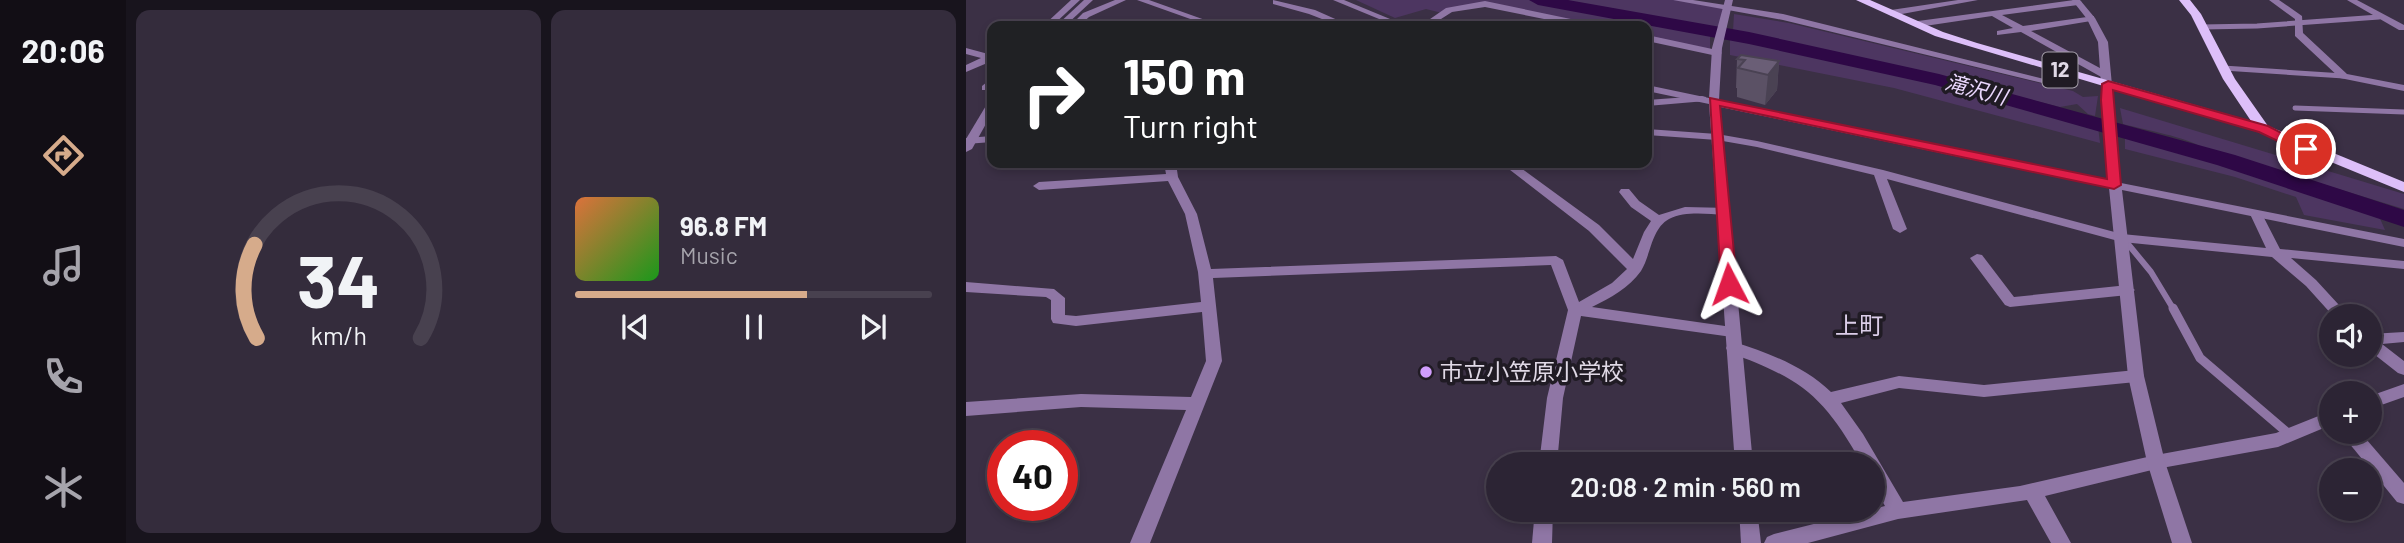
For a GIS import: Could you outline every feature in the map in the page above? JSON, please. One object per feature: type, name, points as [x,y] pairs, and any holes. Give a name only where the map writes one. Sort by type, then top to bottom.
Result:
[{"type":"main road","name":"12","points":[[1861,0],[1973,45],[2108,80],[2263,129]]},
{"type":"main road","points":[[2184,0],[2196,14],[2223,68],[2263,129],[2404,187]]},
{"type":"street","points":[[1053,21],[1076,0]]},
{"type":"street","points":[[1066,21],[1089,0]]},
{"type":"street","points":[[1079,21],[1086,15],[1122,0]]},
{"type":"street","points":[[1142,0],[1198,21]]},
{"type":"street","points":[[1337,0],[1391,21]]},
{"type":"street","points":[[1465,0],[1566,21]]},
{"type":"street","points":[[1677,0],[1728,5],[2055,83]]},
{"type":"street","points":[[1891,13],[1974,0]]},
{"type":"street","points":[[2273,0],[2299,19],[2298,34],[2344,76],[2404,88]]},
{"type":"street","points":[[2351,0],[2402,28]]},
{"type":"street","points":[[1918,24],[2077,1],[2091,18],[2103,42],[2108,80],[2110,146],[2136,376],[2156,462],[2182,543]]},
{"type":"street","points":[[1276,2],[1334,21]]},
{"type":"street","points":[[1431,21],[1449,10],[1485,4]]},
{"type":"street","points":[[1728,5],[1708,100],[1717,137],[1743,452]]},
{"type":"street","points":[[1994,14],[2108,80]]},
{"type":"street","points":[[2000,33],[2091,18]]},
{"type":"street","points":[[1652,39],[1717,50]]},
{"type":"street","points":[[966,51],[987,57]]},
{"type":"street","points":[[966,69],[987,60]]},
{"type":"street","points":[[1652,89],[2404,243]]},
{"type":"street","points":[[1652,103],[1708,100]]},
{"type":"street","points":[[967,144],[987,112]]},
{"type":"street","points":[[1652,132],[1717,137],[1879,173],[2122,237],[2404,265]]},
{"type":"street","points":[[967,144],[987,140]]},
{"type":"street","points":[[1514,168],[1594,228],[1635,269]]},
{"type":"street","points":[[1039,186],[1171,170],[1191,214],[1205,274],[1214,361],[1140,543]]},
{"type":"street","points":[[1879,173],[1900,229]]},
{"type":"street","points":[[1625,192],[1635,204],[1659,221]]},
{"type":"street","points":[[1575,310],[1604,295],[1635,269],[1654,226],[1659,221],[1678,211],[1724,211]]},
{"type":"street","points":[[2256,214],[2274,251],[2331,304]]},
{"type":"street","points":[[1977,258],[2010,302],[2128,290]]},
{"type":"street","points":[[1205,274],[1556,260],[1575,310],[1555,398],[1549,452]]},
{"type":"street","points":[[966,287],[1049,292],[1058,298],[1058,319],[1076,321],[1209,306]]},
{"type":"street","points":[[1575,310],[1733,340],[1805,378],[1830,399],[1846,419],[1865,452]]},
{"type":"street","points":[[2382,340],[2404,337]]},
{"type":"street","points":[[2382,351],[2404,369]]},
{"type":"street","points":[[1830,399],[1899,382],[1984,391],[2136,376]]},
{"type":"street","points":[[2382,398],[2404,390]]},
{"type":"street","points":[[966,409],[1083,399],[1141,399],[1196,404]]},
{"type":"street","points":[[1774,543],[1898,511],[2032,491],[2156,462],[2226,451],[2290,435],[2319,423]]},
{"type":"street","points":[[2359,444],[2404,496]]},
{"type":"street","points":[[1885,488],[1898,511]]},
{"type":"street","points":[[2032,491],[2061,543]]},
{"type":"street","points":[[1542,543],[1543,522]]},
{"type":"street","points":[[1749,522],[1751,543]]},
{"type":"lane","points":[[2202,27],[2379,17]]},
{"type":"lane","points":[[2223,68],[2344,76]]},
{"type":"lane","points":[[2295,108],[2404,112]]},
{"type":"lane","points":[[2122,237],[2144,261],[2175,312],[2189,345],[2200,358],[2290,435]]},
{"type":"shaded area","points":[[1356,0],[1531,0],[1567,7],[1538,0],[1677,0],[1726,9],[1720,35],[1580,9],[1640,21],[1573,21],[1485,3],[1442,13],[1426,9],[1395,18]]},
{"type":"shaded area","points":[[1734,14],[1789,23],[2073,91],[2083,97],[2098,96],[2095,116],[2088,114],[2077,104],[2060,107],[1898,67],[1733,31]]},
{"type":"shaded area","points":[[1652,23],[1710,35],[1710,49],[1652,37]]},
{"type":"shaded area","points":[[1730,39],[1918,80],[2098,127],[2100,143],[1894,88],[1730,55]]},
{"type":"shaded area","points":[[2120,108],[2404,194],[2404,209],[2309,180],[2291,178],[2187,140],[2123,124]]},
{"type":"shaded area","points":[[2125,135],[2236,166],[2378,214],[2385,230],[2304,215],[2296,197],[2235,177],[2125,149]]},
{"type":"building","points":[[1741,55],[1779,61],[1768,75],[1738,68],[1745,60],[1737,59]]},
{"type":"waterway","name":"滝沢川","points":[[1538,0],[1749,38],[1939,80],[2226,160],[2404,219]]},
{"type":"place","name":"市立小笠原小学校","points":[[1426,372]]},
{"type":"district","name":"上町","points":[[1859,326]]},
{"type":"route","points":[[1729,284],[1714,101],[2114,185],[2108,84],[2263,129],[2306,149]]}]
